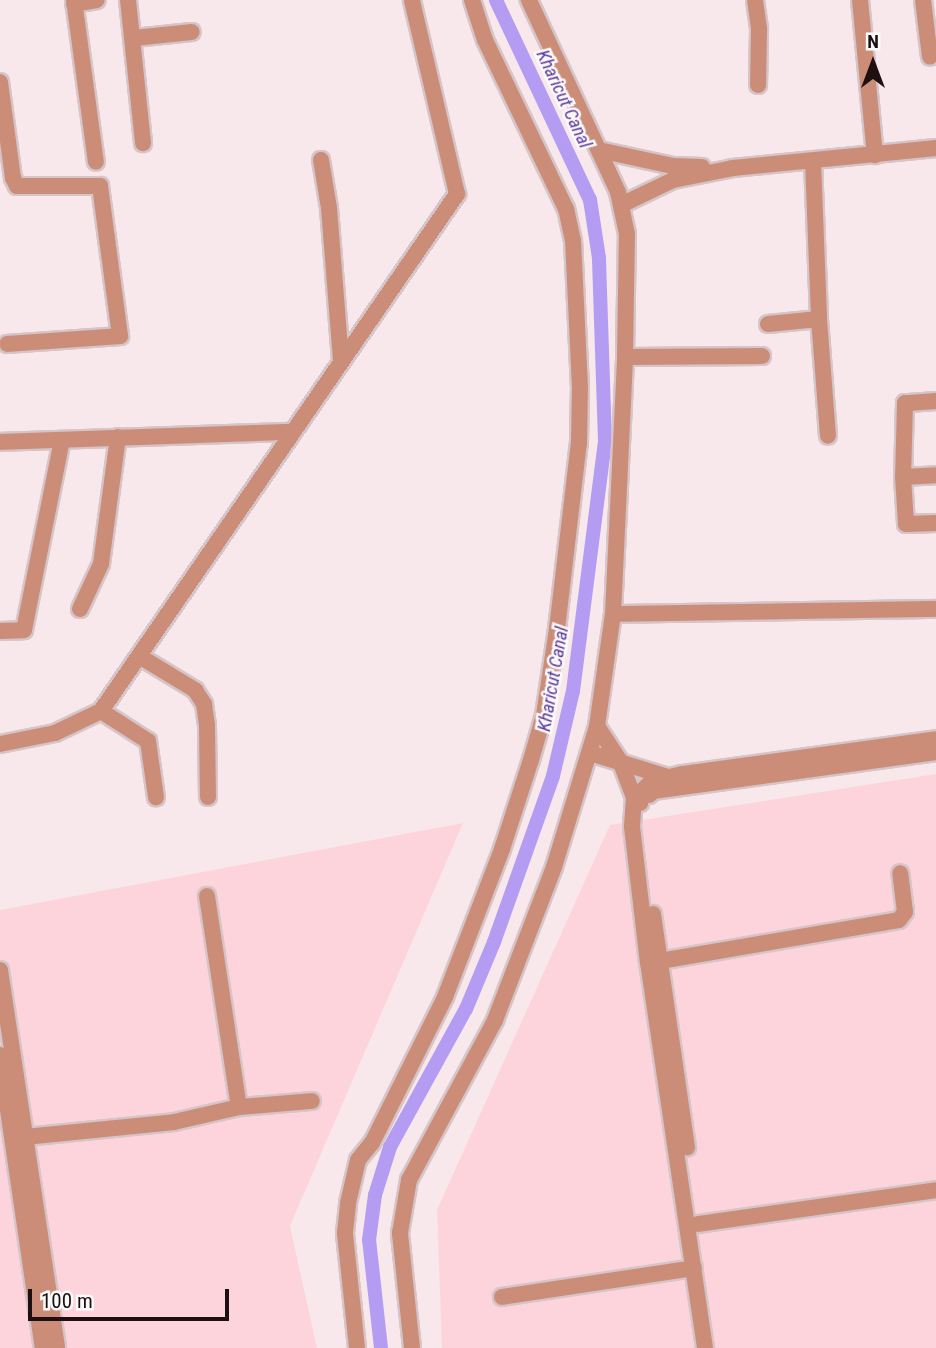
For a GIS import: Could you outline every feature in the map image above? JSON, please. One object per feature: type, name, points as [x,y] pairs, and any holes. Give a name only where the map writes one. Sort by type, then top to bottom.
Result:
[{"type":"street","points":[[96,162],[74,2],[97,0]]},
{"type":"street","points":[[128,0],[143,143]]},
{"type":"street","points":[[0,744],[55,733],[101,711],[457,194],[412,0]]},
{"type":"street","points":[[357,1348],[345,1234],[348,1203],[358,1160],[372,1143],[445,997],[502,849],[531,760],[544,715],[579,443],[580,388],[572,241],[566,209],[485,40],[472,0]]},
{"type":"street","points":[[412,1348],[400,1233],[410,1180],[495,1020],[554,867],[597,726],[614,614],[625,358],[627,234],[621,205],[598,150],[529,0]]},
{"type":"street","points":[[755,0],[759,30],[758,85]]},
{"type":"street","points":[[859,0],[875,155]]},
{"type":"street","points":[[923,0],[930,57]]},
{"type":"street","points":[[134,38],[192,32]]},
{"type":"street","points":[[0,82],[13,178],[17,186],[100,186],[120,336],[7,344]]},
{"type":"street","points":[[621,205],[673,180],[733,168],[936,148]]},
{"type":"street","points":[[598,150],[673,166],[733,168]]},
{"type":"street","points":[[321,160],[329,208],[341,361]]},
{"type":"street","points":[[813,161],[819,319],[828,436]]},
{"type":"street","points":[[768,324],[819,319]]},
{"type":"street","points":[[625,358],[762,356]]},
{"type":"street","points":[[936,401],[905,403],[903,477],[906,524],[936,523]]},
{"type":"street","points":[[0,442],[291,432]]},
{"type":"street","points":[[80,609],[101,564],[118,437]]},
{"type":"street","points":[[0,631],[24,630],[62,440]]},
{"type":"street","points":[[903,477],[936,475]]},
{"type":"street","points":[[614,614],[936,608]]},
{"type":"street","points":[[139,656],[195,690],[204,704],[208,797]]},
{"type":"street","points":[[101,711],[148,741],[156,797]]},
{"type":"street","points":[[597,726],[620,761],[637,800],[716,1348]]},
{"type":"street","points":[[705,1348],[648,964],[632,826],[637,800],[670,783],[936,739]]},
{"type":"street","points":[[590,753],[620,761],[670,783],[936,752]]},
{"type":"street","points":[[660,961],[899,920],[905,912],[900,873]]},
{"type":"street","points":[[207,895],[239,1107]]},
{"type":"street","points":[[0,970],[43,1348]]},
{"type":"street","points":[[0,1055],[19,1138],[57,1348]]},
{"type":"street","points":[[19,1138],[174,1122],[239,1107],[312,1101]]},
{"type":"street","points":[[698,1224],[936,1189]]},
{"type":"street","points":[[502,1297],[694,1268]]},
{"type":"shaded area","points":[[936,774],[936,1348],[442,1348],[437,1210],[610,825]]},
{"type":"shaded area","points":[[463,823],[290,1226],[317,1348],[0,1348],[0,910]]},
{"type":"waterway","name":"Kharicut Canal","points":[[381,1348],[369,1240],[375,1195],[390,1147],[466,1009],[494,942],[553,776],[573,691],[605,441],[599,258],[590,200],[496,0]]}]
